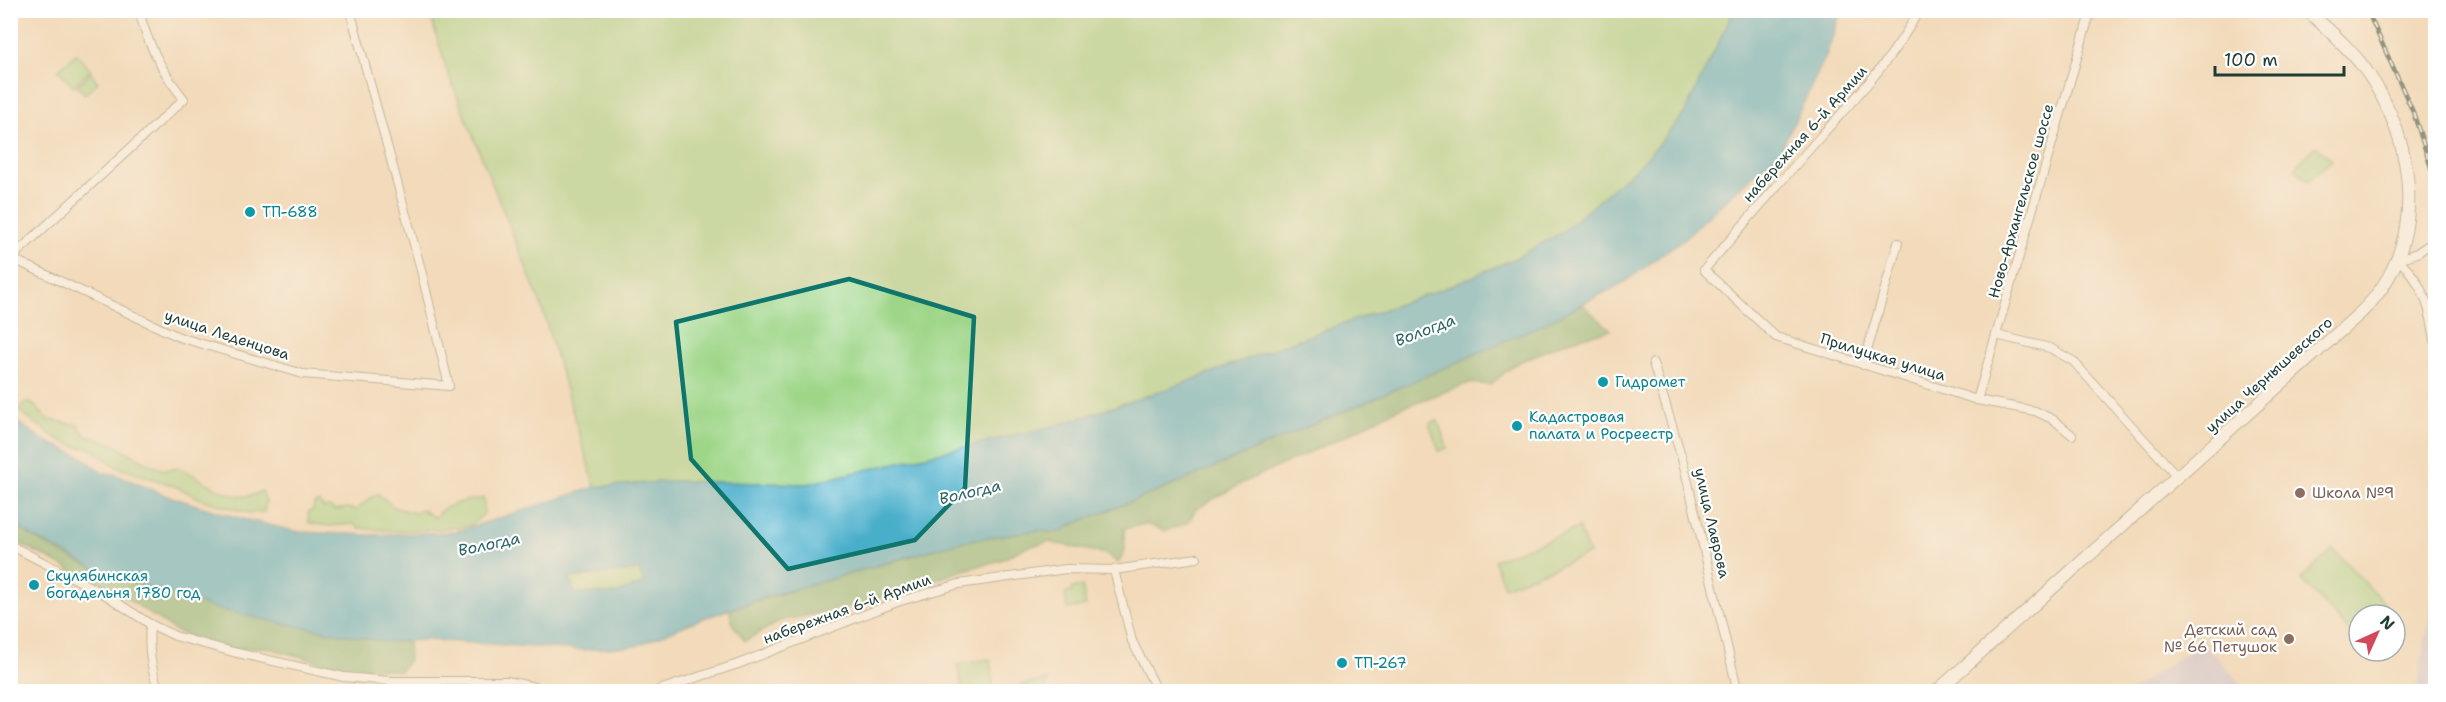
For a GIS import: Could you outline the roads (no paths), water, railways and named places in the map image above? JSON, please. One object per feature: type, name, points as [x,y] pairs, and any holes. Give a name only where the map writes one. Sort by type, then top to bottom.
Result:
[{"type":"main road","name":"улица Чернышевского","points":[[1936,692],[2369,306],[2386,284],[2398,259],[2406,226],[2407,173],[2397,132],[2382,96],[2364,69],[2307,10]]},
{"type":"street","name":"улица Леденцова","points":[[139,10],[155,57],[184,99],[11,259],[179,337],[303,374],[449,386],[420,266],[350,10]]},
{"type":"street","name":"набережная 6-й Армии","points":[[1704,270],[1747,218],[1877,75],[1907,33],[1919,10]]},
{"type":"street","name":"Ново-Архангельское шоссе","points":[[1977,400],[2091,10]]},
{"type":"street","points":[[2398,259],[2417,253],[2436,240]]},
{"type":"street","points":[[1863,365],[1898,243]]},
{"type":"street","points":[[2398,259],[2409,269],[2426,298],[2436,346]]},
{"type":"street","name":"Прилуцкая улица","points":[[1704,270],[1776,337],[1977,400],[2035,411],[2054,420],[2072,435]]},
{"type":"street","points":[[1996,335],[2050,348],[2073,361],[2178,477]]},
{"type":"street","name":"улица Лаврова","points":[[1653,363],[1683,462],[1738,692]]},
{"type":"street","points":[[10,545],[104,594],[150,624],[175,636],[233,652],[344,677],[390,681],[507,681],[558,692]]},
{"type":"street","name":"набережная 6-й Армии","points":[[653,692],[738,664],[897,602],[959,584],[1066,569],[1114,570],[1197,558]]},
{"type":"street","points":[[1114,570],[1132,641],[1158,692]]},
{"type":"street","points":[[150,624],[149,657],[159,692]]},
{"type":"water","name":"Вологда","points":[[1734,10],[1841,11],[1826,56],[1780,151],[1682,240],[1623,283],[1545,323],[1458,362],[1164,489],[1070,525],[1062,532],[1035,531],[963,541],[763,598],[698,620],[636,646],[582,650],[427,640],[387,642],[284,624],[214,608],[101,572],[28,534],[11,521],[11,418],[45,441],[84,458],[102,473],[114,474],[165,495],[235,517],[299,532],[369,535],[456,532],[595,487],[675,481],[807,484],[1062,424],[1179,385],[1283,345],[1448,287],[1514,259],[1561,233],[1643,162],[1684,114]],"holes":[[[639,570],[644,583],[615,594],[575,593],[569,578]]]},
{"type":"railway","points":[[2367,10],[2413,112],[2436,183]]},
{"type":"railway","points":[[2435,692],[2436,688]]},
{"type":"place","name":"ТП-688","points":[[250,212]]},
{"type":"place","name":"Гидромет","points":[[1603,382]]},
{"type":"place","name":"Кадастровая палата и Росреестр","points":[[1517,426]]},
{"type":"place","name":"Школа №9","points":[[2300,493]]},
{"type":"place","name":"Скулябинская богадельня 1780 год","points":[[34,585]]},
{"type":"place","name":"Детский сад № 66 Петушок","points":[[2289,639]]},
{"type":"place","name":"ТП-267","points":[[1342,663]]}]
